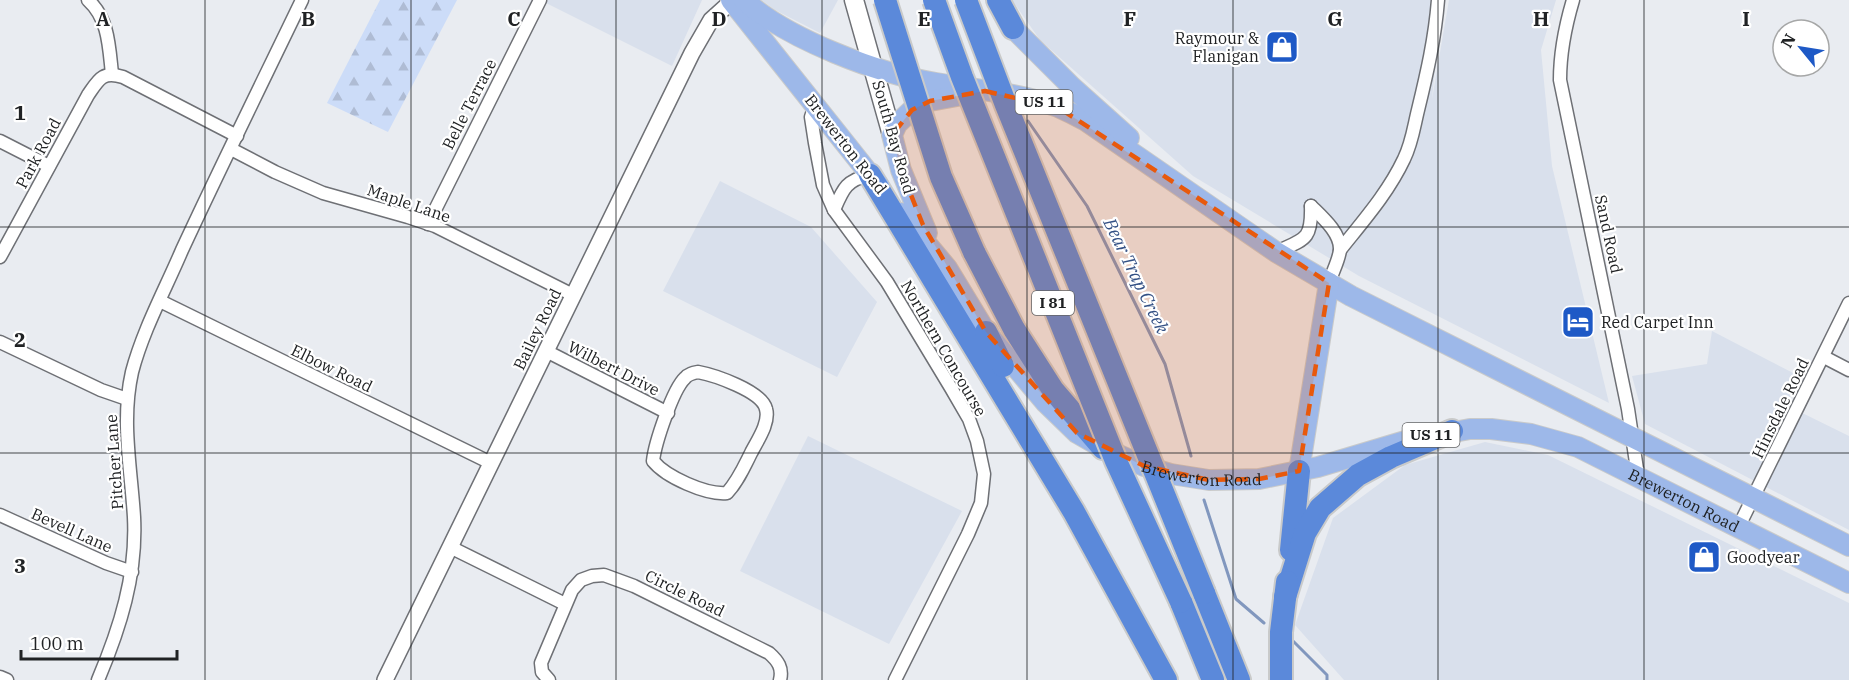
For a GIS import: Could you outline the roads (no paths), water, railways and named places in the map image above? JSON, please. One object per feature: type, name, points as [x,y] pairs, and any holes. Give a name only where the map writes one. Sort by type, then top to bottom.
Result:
[{"type":"highway","points":[[885,0],[941,177],[974,252],[1014,329],[1053,390],[1103,448]]},
{"type":"highway","name":"I 81","points":[[934,0],[962,77],[1116,461],[1181,602],[1213,680]]},
{"type":"highway","name":"I 81","points":[[966,0],[1006,105],[1239,680]]},
{"type":"highway","points":[[998,0],[1013,28]]},
{"type":"highway","points":[[870,175],[1074,512],[1166,680]]},
{"type":"highway","points":[[986,333],[1074,512]]},
{"type":"highway","points":[[1285,597],[1305,533],[1320,508],[1358,475],[1391,457],[1452,431]]},
{"type":"highway","points":[[1281,680],[1281,632],[1299,471]]},
{"type":"main road","name":"South Bay Road","points":[[854,0],[901,170],[923,225],[947,268]]},
{"type":"main road","points":[[986,0],[1072,87],[1190,194]]},
{"type":"main road","name":"Brewerton Road","points":[[739,2],[805,39],[874,68],[935,83],[1042,102],[1086,121],[1276,252],[1329,283],[1483,363],[1849,546]]},
{"type":"main road","name":"Brewerton Road","points":[[739,2],[815,105],[947,268],[986,333],[1045,402],[1077,433],[1103,448],[1144,466],[1190,478],[1243,481],[1299,471],[1405,441],[1452,431],[1491,429],[1532,434],[1578,447],[1849,583]]},
{"type":"main road","points":[[892,135],[897,124],[912,110],[930,101],[985,91]]},
{"type":"main road","points":[[1299,471],[1329,283]]},
{"type":"street","points":[[88,0],[96,7],[104,20],[112,74],[123,76],[237,136]]},
{"type":"street","points":[[231,149],[302,0]]},
{"type":"street","name":"Belle Terrace","points":[[428,224],[540,0]]},
{"type":"street","points":[[1329,283],[1340,250],[1392,182],[1409,147],[1429,66],[1438,0]]},
{"type":"street","name":"Sand Road","points":[[1573,0],[1560,55],[1560,80],[1626,398],[1638,476]]},
{"type":"street","name":"Bailey Road","points":[[385,680],[692,53],[711,20],[739,2]]},
{"type":"street","name":"Park Road","points":[[0,257],[88,95],[99,79],[112,74]]},
{"type":"street","name":"Northern Concourse","points":[[815,105],[812,117],[815,143],[824,185],[834,210],[887,282],[951,388],[972,426],[984,474],[981,503],[968,534],[895,680]]},
{"type":"street","points":[[0,141],[49,166]]},
{"type":"street","name":"Maple Lane","points":[[231,149],[323,193],[428,224],[573,295]]},
{"type":"street","name":"Pitcher Lane","points":[[98,680],[117,633],[132,572],[134,518],[126,429],[127,399],[133,370],[160,301],[231,149]]},
{"type":"street","points":[[834,210],[842,190],[851,181],[870,175]]},
{"type":"street","points":[[1276,252],[1307,236],[1312,225],[1311,206],[1329,224],[1337,238],[1340,250]]},
{"type":"street","name":"Elbow Road","points":[[160,301],[491,463]]},
{"type":"street","name":"Hinsdale Road","points":[[1739,526],[1849,303]]},
{"type":"street","points":[[0,342],[101,390],[127,399]]},
{"type":"street","name":"Wilbert Drive","points":[[546,351],[668,413]]},
{"type":"street","points":[[1824,357],[1849,370]]},
{"type":"street","name":"Wilbert Drive","points":[[698,372],[736,385],[761,399],[767,409],[765,424],[735,484],[727,493],[717,494],[687,483],[659,468],[653,460],[654,448],[668,413],[684,378],[698,372]]},
{"type":"street","name":"Bevell Lane","points":[[0,515],[76,550],[132,572]]},
{"type":"street","points":[[450,547],[565,604]]},
{"type":"street","name":"Circle Road","points":[[549,680],[542,672],[541,663],[572,590],[581,580],[604,575],[634,586],[769,653],[781,667],[780,680]]},
{"type":"street","points":[[0,677],[7,680]]},
{"type":"waterway","name":"Bear Trap Creek","points":[[1028,121],[1087,206],[1165,364],[1191,456]]},
{"type":"waterway","name":"Bear Trap Creek","points":[[1204,500],[1236,599],[1264,623]]},
{"type":"waterway","name":"Bear Trap Creek","points":[[1293,641],[1327,675],[1327,680]]},
{"type":"place","name":"Raymour & Flanigan","points":[[1282,47]]},
{"type":"place","name":"Red Carpet Inn","points":[[1578,322]]},
{"type":"place","name":"Goodyear","points":[[1704,557]]}]
